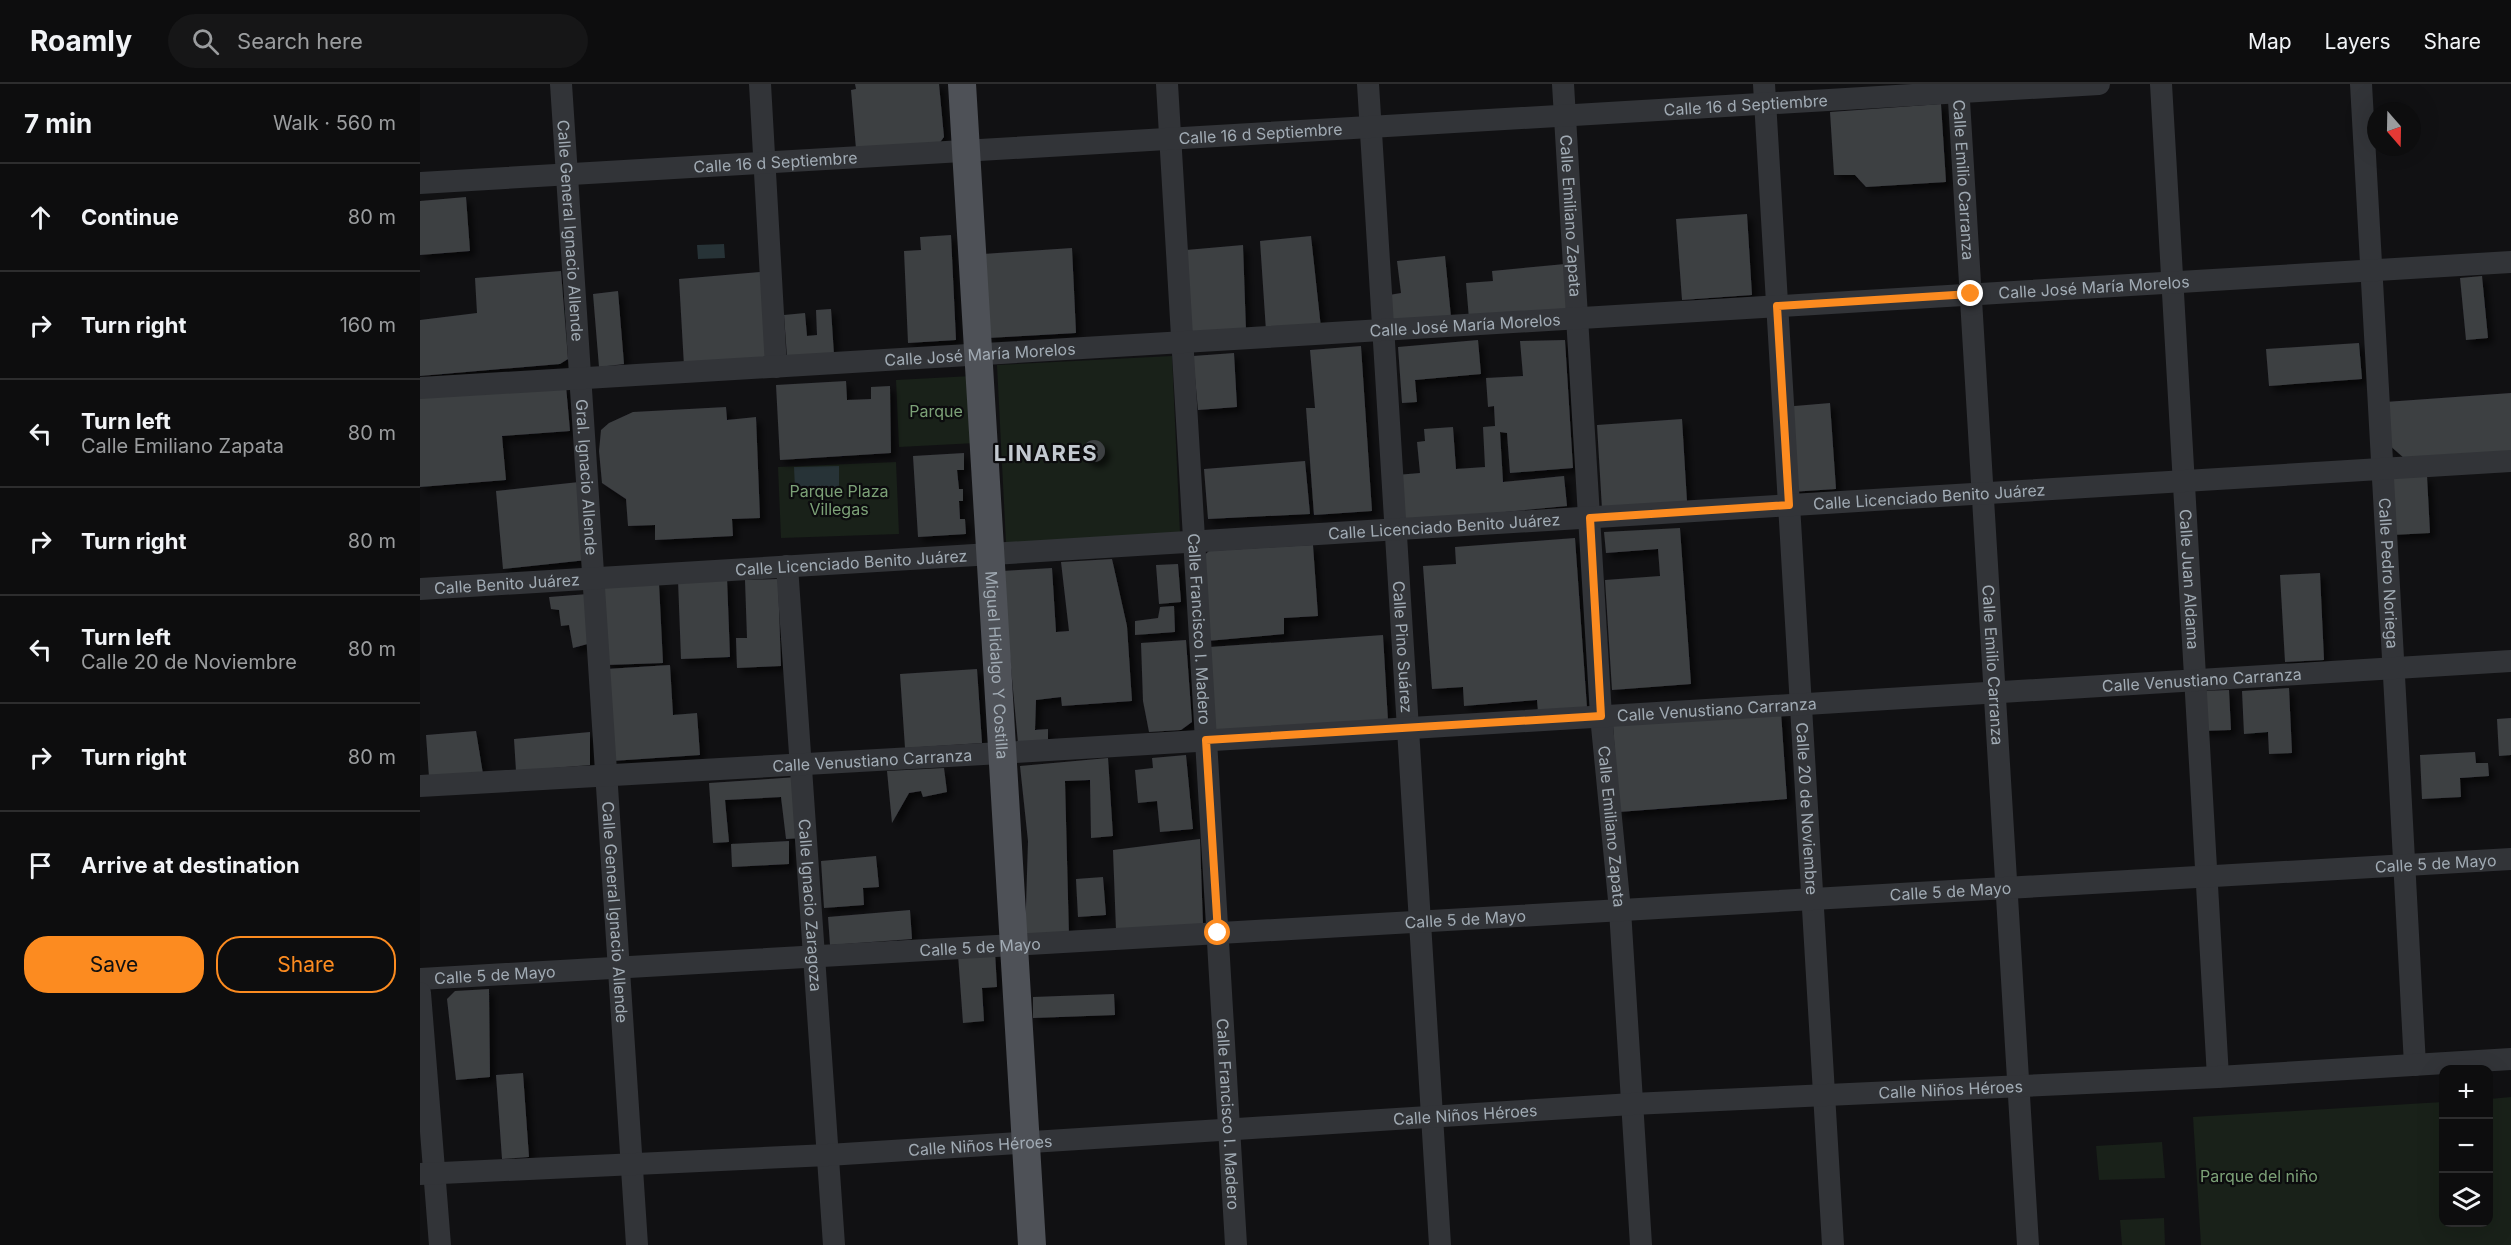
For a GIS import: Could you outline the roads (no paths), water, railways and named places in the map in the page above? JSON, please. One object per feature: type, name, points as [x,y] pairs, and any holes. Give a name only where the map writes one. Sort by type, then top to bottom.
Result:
[{"type":"main road","name":"Miguel Hidalgo Y Costilla","points":[[962,84],[980,356],[1012,946],[1032,1245]]},
{"type":"street","name":"Calle General Ignacio Allende","points":[[561,84],[580,378]]},
{"type":"street","points":[[760,84],[776,366]]},
{"type":"street","name":"Calle Francisco I. Madero","points":[[1167,84],[1236,1245]]},
{"type":"street","name":"Calle Pino Suárez","points":[[1368,84],[1440,1245]]},
{"type":"street","name":"Calle Emiliano Zapata","points":[[1563,84],[1601,716],[1620,910],[1641,1245]]},
{"type":"street","name":"Calle 16 d Septiembre","points":[[420,183],[1564,115],[1764,94],[2099,84]]},
{"type":"street","name":"Calle Juan Aldama","points":[[2161,84],[2218,1077]]},
{"type":"street","name":"Calle Pedro Noriega","points":[[2361,84],[2384,469],[2392,668],[2415,1065]]},
{"type":"street","name":"Calle Emilio Carranza","points":[[1958,88],[2028,1245]]},
{"type":"street","name":"Calle 20 de Noviembre","points":[[1764,94],[1833,1245]]},
{"type":"street","name":"Calle José María Morelos","points":[[420,388],[2511,262]]},
{"type":"street","name":"Gral. Ignacio Allende","points":[[580,378],[593,578]]},
{"type":"street","name":"Calle Licenciado Benito Juárez","points":[[593,578],[2511,461]]},
{"type":"street","name":"Calle Ignacio Zaragoza","points":[[787,566],[834,1245]]},
{"type":"street","name":"Calle General Ignacio Allende","points":[[593,578],[638,1245]]},
{"type":"street","name":"Calle Benito Juárez","points":[[420,589],[593,578]]},
{"type":"street","name":"Calle Venustiano Carranza","points":[[420,786],[2511,661]]},
{"type":"street","name":"Calle 5 de Mayo","points":[[420,979],[2511,859]]},
{"type":"street","points":[[420,993],[428,1173],[440,1245]]},
{"type":"street","name":"Calle Niños Héroes","points":[[428,1173],[828,1155],[1632,1104],[2018,1084],[2218,1077],[2511,1059]]},
{"type":"district","name":"LINARES","points":[[1046,453]]},
{"type":"park label","name":"Parque","points":[[936,411]]},
{"type":"park label","name":"Parque Plaza Villegas","points":[[839,500]]},
{"type":"park label","name":"Parque del niño","points":[[2259,1176]]}]
